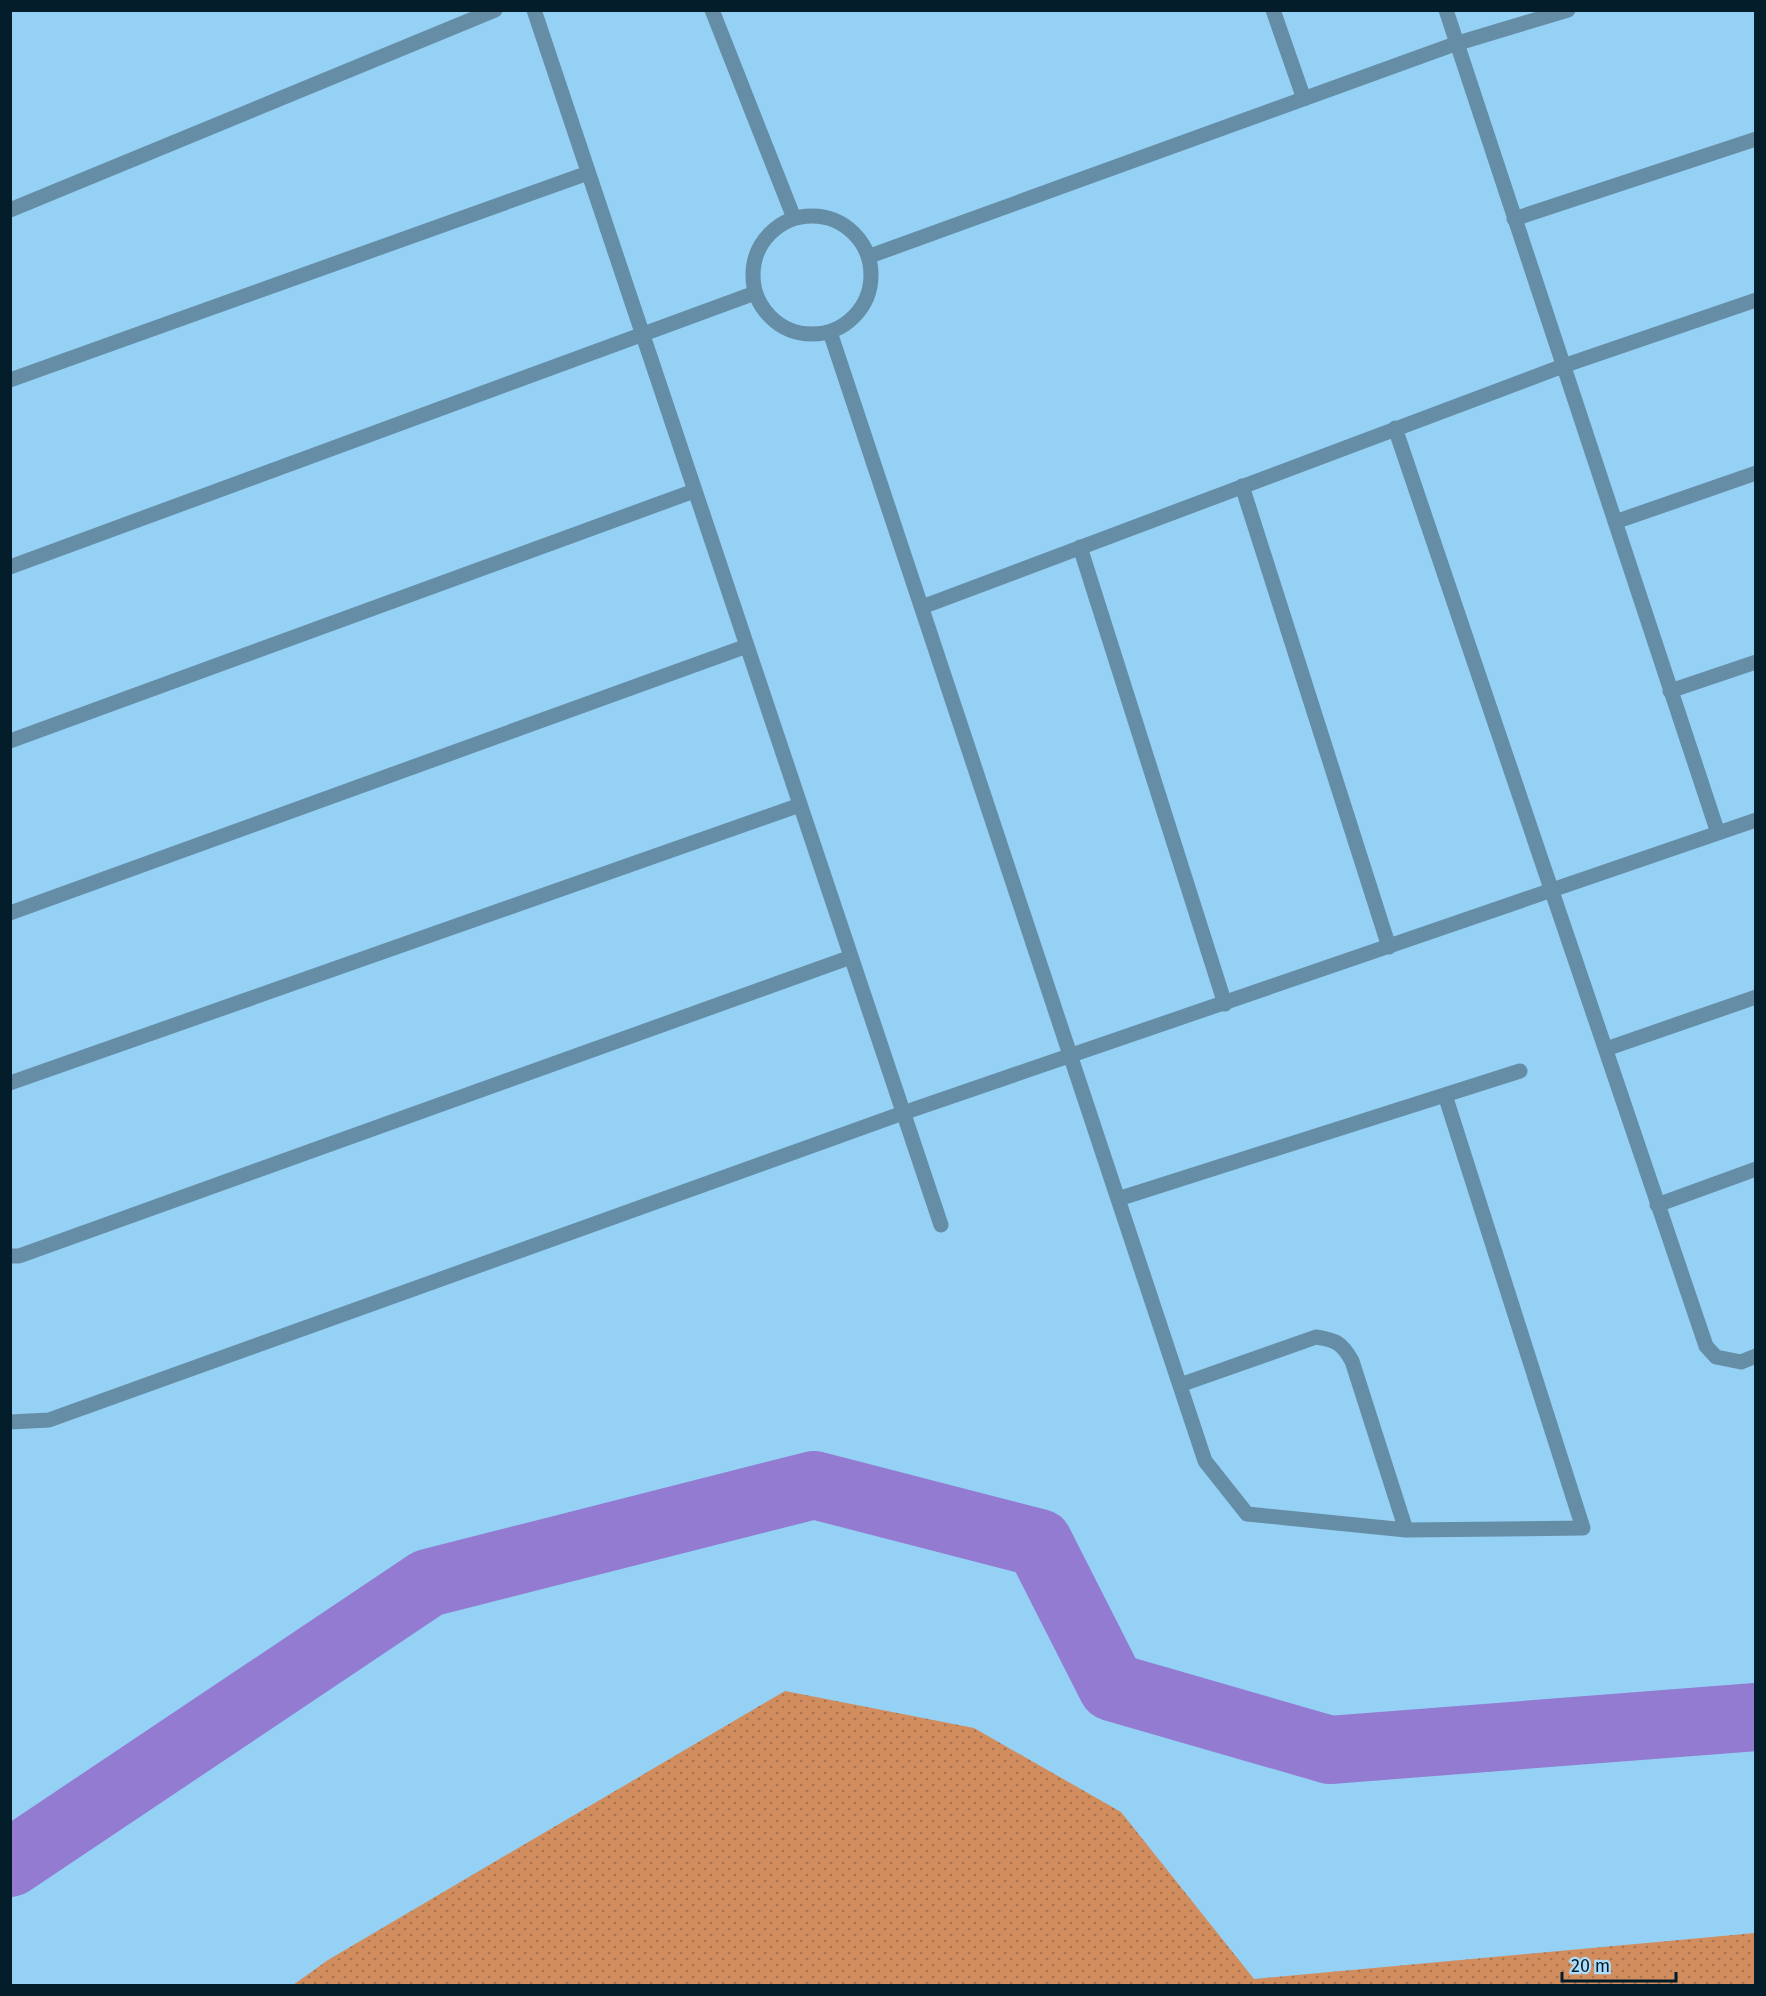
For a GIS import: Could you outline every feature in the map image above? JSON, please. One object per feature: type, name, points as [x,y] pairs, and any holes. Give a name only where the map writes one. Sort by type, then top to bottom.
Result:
[{"type":"street","points":[[10,210],[495,10]]},
{"type":"street","points":[[534,10],[941,1225]]},
{"type":"street","points":[[712,10],[794,218]]},
{"type":"street","points":[[1273,10],[1304,99]]},
{"type":"street","points":[[1446,10],[1455,44],[1718,833]]},
{"type":"street","points":[[870,256],[1455,44],[1568,10]]},
{"type":"street","points":[[1514,219],[1755,139]]},
{"type":"street","points":[[10,380],[588,173]]},
{"type":"street","points":[[817,215],[840,222],[858,236],[870,256],[872,279],[866,302],[851,320],[830,332],[807,334],[784,328],[766,314],[755,293],[752,270],[759,248],[773,229],[794,218],[817,215]]},
{"type":"street","points":[[10,567],[755,293]]},
{"type":"street","points":[[922,607],[1563,366],[1755,300]]},
{"type":"street","points":[[830,332],[1205,1461],[1247,1514],[1406,1530],[1583,1528],[1445,1095]]},
{"type":"street","points":[[1395,428],[1706,1346],[1716,1357],[1741,1362],[1755,1356]]},
{"type":"street","points":[[1615,522],[1755,473]]},
{"type":"street","points":[[1242,486],[1389,947]]},
{"type":"street","points":[[10,741],[694,490]]},
{"type":"street","points":[[1080,547],[1225,1004]]},
{"type":"street","points":[[10,913],[747,646]]},
{"type":"street","points":[[1670,691],[1755,662]]},
{"type":"street","points":[[10,1083],[800,805]]},
{"type":"street","points":[[10,1422],[49,1420],[903,1113],[1755,820]]},
{"type":"street","points":[[10,1257],[19,1256],[851,957]]},
{"type":"street","points":[[1605,1049],[1755,997]]},
{"type":"street","points":[[1118,1199],[1520,1071]]},
{"type":"street","points":[[1657,1204],[1755,1169]]},
{"type":"street","points":[[1180,1385],[1316,1337],[1333,1340],[1344,1348],[1352,1361],[1406,1530]]},
{"type":"shaded area","points":[[785,1691],[974,1728],[1121,1812],[1254,1979],[1755,1933],[1755,1985],[293,1985],[328,1960]]},
{"type":"waterway","points":[[10,1863],[428,1583],[814,1485],[1039,1543],[1112,1687],[1330,1750],[1756,1717]]}]
